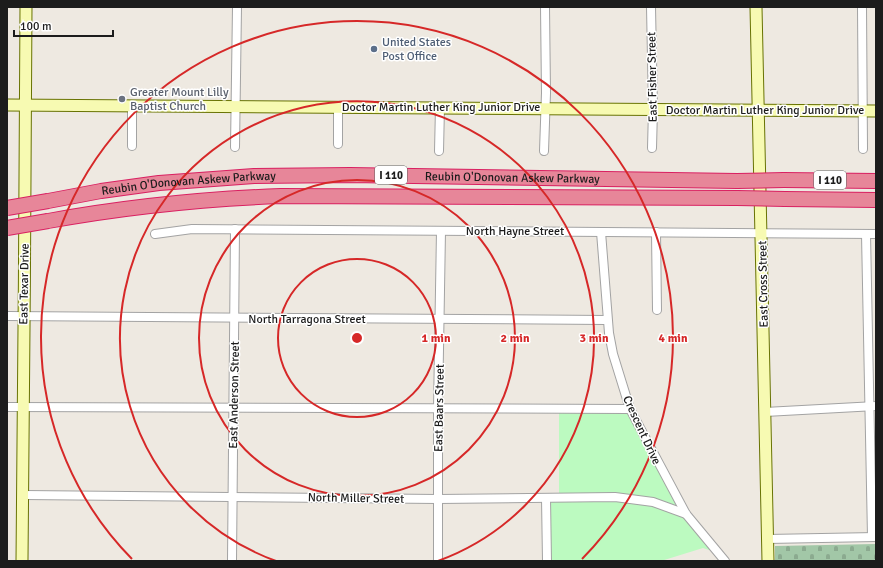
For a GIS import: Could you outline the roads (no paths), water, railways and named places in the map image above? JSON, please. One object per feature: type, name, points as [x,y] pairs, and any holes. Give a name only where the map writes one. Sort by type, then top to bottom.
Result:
[{"type":"highway","name":"Reubin O'Donovan Askew Parkway","points":[[7,208],[102,191],[159,183],[254,176],[350,175],[737,181],[876,181]]},
{"type":"highway","name":"Reubin O'Donovan Askew Parkway","points":[[7,228],[107,210],[159,204],[281,196],[737,198],[876,201]]},
{"type":"main road","name":"East Texar Drive","points":[[22,561],[24,496],[23,407],[26,7]]},
{"type":"main road","name":"East Cross Street","points":[[756,7],[768,561]]},
{"type":"main road","name":"Doctor Martin Luther King Junior Drive","points":[[7,104],[876,111]]},
{"type":"street","points":[[235,147],[236,7]]},
{"type":"street","points":[[544,151],[545,7]]},
{"type":"street","name":"East Fisher Street","points":[[651,7],[653,109],[652,148]]},
{"type":"street","points":[[862,7],[863,149]]},
{"type":"street","points":[[132,105],[132,146]]},
{"type":"street","points":[[338,107],[338,144]]},
{"type":"street","points":[[439,152],[440,107]]},
{"type":"street","name":"North Hayne Street","points":[[155,234],[192,228],[876,234]]},
{"type":"street","name":"East Anderson Street","points":[[232,561],[235,229]]},
{"type":"street","name":"East Baars Street","points":[[438,561],[438,408],[441,231]]},
{"type":"street","name":"Crescent Drive","points":[[601,232],[607,320],[612,354],[630,409],[686,514],[725,561]]},
{"type":"street","points":[[656,232],[657,310]]},
{"type":"street","points":[[767,539],[874,537],[873,406],[866,234]]},
{"type":"street","name":"North Tarragona Street","points":[[7,316],[607,320]]},
{"type":"street","points":[[765,412],[873,406]]},
{"type":"street","points":[[7,407],[630,409]]},
{"type":"street","name":"North Miller Street","points":[[24,496],[438,499],[597,496],[634,498],[659,504],[686,514]]},
{"type":"street","points":[[546,498],[547,561]]},
{"type":"place","name":"United States Post Office","points":[[374,49]]},
{"type":"place","name":"Greater Mount Lilly Baptist Church","points":[[122,99]]}]
